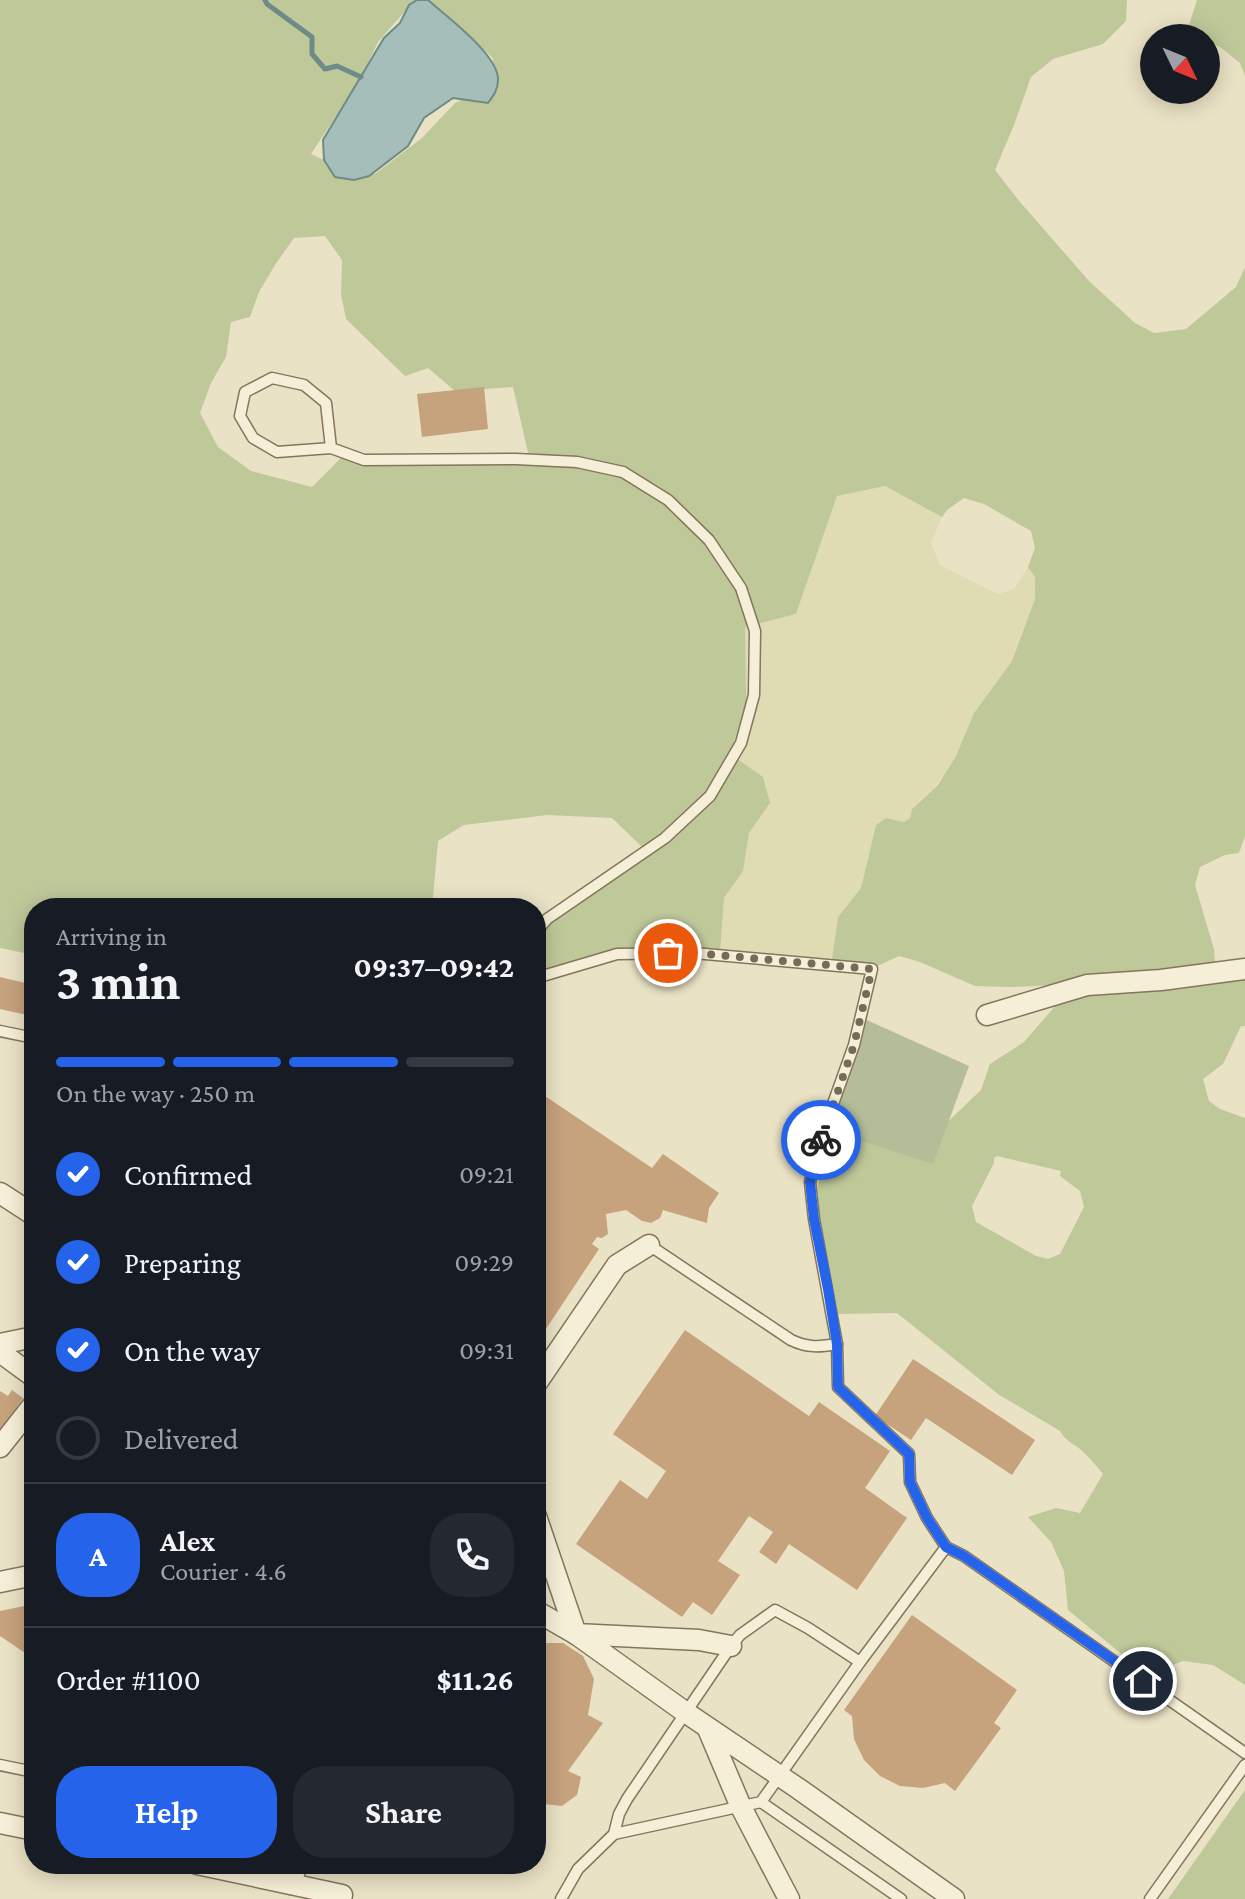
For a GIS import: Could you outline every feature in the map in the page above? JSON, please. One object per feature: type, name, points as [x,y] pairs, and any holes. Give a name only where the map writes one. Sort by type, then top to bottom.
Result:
[{"type":"street","points":[[987,1015],[1087,985],[1161,980],[1245,969]]},
{"type":"street","points":[[0,1193],[24,1209]]},
{"type":"street","points":[[546,1369],[617,1265],[649,1245]]},
{"type":"street","points":[[0,1344],[24,1339]]},
{"type":"street","points":[[0,1352],[24,1370]]},
{"type":"street","points":[[0,1447],[24,1417]]},
{"type":"street","points":[[546,1546],[576,1634]]},
{"type":"street","points":[[0,1582],[24,1577]]},
{"type":"street","points":[[546,1617],[576,1634],[954,1899]]},
{"type":"street","points":[[576,1634],[699,1640],[731,1646]]},
{"type":"street","points":[[708,1729],[751,1805],[789,1899]]},
{"type":"street","points":[[0,1823],[24,1828]]},
{"type":"street","points":[[251,1874],[342,1895]]},
{"type":"lane","points":[[331,448],[326,403],[304,385],[272,378],[245,392],[240,416],[253,438],[277,452],[331,448],[364,460],[516,459],[577,462],[623,472],[668,500],[709,540],[741,588],[755,631],[754,695],[741,743],[710,796],[665,838],[546,920]]},
{"type":"lane","points":[[546,975],[617,954],[694,953],[872,969],[854,1045],[824,1129],[810,1182],[837,1344],[838,1387],[909,1454],[910,1482],[927,1518],[946,1547],[964,1556],[1245,1753]]},
{"type":"lane","points":[[0,1031],[24,1036]]},
{"type":"lane","points":[[649,1245],[791,1340],[814,1348],[837,1344]]},
{"type":"lane","points":[[751,1805],[780,1776],[946,1547]]},
{"type":"lane","points":[[561,1899],[578,1869],[614,1834],[627,1799],[740,1635],[775,1610],[860,1662]]},
{"type":"lane","points":[[0,1765],[24,1770]]},
{"type":"lane","points":[[1150,1899],[1245,1765]]},
{"type":"lane","points":[[614,1834],[751,1805],[780,1813],[901,1899]]},
{"type":"shaded area","points":[[885,486],[942,517],[931,543],[940,565],[998,594],[1014,589],[1028,567],[1035,577],[1035,599],[1012,661],[974,713],[956,756],[937,785],[912,808],[910,818],[904,822],[886,818],[876,825],[861,888],[838,917],[832,959],[779,959],[720,953],[724,898],[743,870],[749,833],[770,803],[730,754],[745,626],[796,614],[837,495]]},
{"type":"green space","points":[[0,0],[1127,0],[1126,21],[1103,44],[1053,59],[1031,77],[995,170],[1089,281],[1135,323],[1154,333],[1186,329],[1236,287],[1245,267],[1245,836],[1239,853],[1225,855],[1200,867],[1195,885],[1214,949],[1216,973],[1245,971],[1245,1026],[1241,1026],[1223,1064],[1203,1079],[1209,1101],[1220,1109],[1245,1118],[1245,1685],[1213,1665],[1183,1661],[1147,1675],[1068,1610],[1064,1571],[1051,1542],[1028,1517],[1056,1508],[1080,1513],[1103,1474],[1080,1449],[1060,1431],[998,1394],[897,1313],[834,1314],[816,1205],[820,1174],[840,1116],[939,1130],[981,1090],[990,1064],[1024,1042],[1057,1004],[1060,985],[975,986],[899,956],[869,970],[832,959],[838,917],[861,888],[876,825],[886,818],[904,822],[910,818],[912,809],[938,785],[956,756],[974,713],[1012,661],[1035,599],[1035,577],[1028,567],[1035,548],[1031,531],[984,504],[964,498],[942,517],[885,486],[837,496],[796,614],[745,627],[746,703],[730,754],[763,777],[770,803],[749,833],[743,871],[724,898],[720,953],[637,948],[546,969],[546,928],[562,913],[627,872],[643,848],[612,818],[547,815],[464,825],[438,841],[433,898],[24,898],[24,953],[0,948]],"holes":[[[419,1],[434,5],[493,58],[492,77],[485,89],[455,103],[422,138],[375,174],[351,173],[311,154],[361,78],[378,42],[412,3]],[[325,236],[342,260],[341,294],[346,319],[405,376],[428,368],[455,391],[513,387],[529,457],[367,462],[345,454],[312,487],[251,471],[218,447],[200,413],[211,383],[226,357],[231,322],[250,317],[259,292],[294,238]],[[997,1156],[1061,1171],[1060,1176],[1080,1191],[1084,1207],[1060,1254],[1048,1259],[1036,1256],[976,1222],[972,1206]]]},
{"type":"green space","points":[[1197,0],[1245,0],[1245,76],[1240,63],[1220,47],[1220,24],[1189,24]]},
{"type":"green space","points":[[860,1017],[969,1066],[933,1164],[824,1129]]},
{"type":"green space","points":[[1245,1790],[1245,1899],[1168,1899]]},
{"type":"water","points":[[417,0],[428,0],[481,48],[496,70],[498,80],[495,93],[488,103],[453,98],[424,118],[408,146],[369,176],[354,180],[335,177],[324,160],[323,140],[384,38],[400,23],[409,5]]},
{"type":"building","points":[[484,387],[488,429],[422,437],[417,394]]},
{"type":"building","points":[[0,977],[24,983],[24,1014],[0,1009]]},
{"type":"building","points":[[546,1097],[652,1168],[663,1154],[719,1193],[709,1208],[707,1223],[663,1210],[660,1218],[651,1223],[626,1210],[606,1214],[608,1234],[597,1237],[592,1244],[599,1249],[546,1329]]},
{"type":"building","points":[[685,1330],[809,1416],[819,1402],[890,1451],[865,1488],[907,1518],[857,1590],[789,1544],[776,1564],[759,1552],[773,1532],[749,1516],[718,1561],[740,1575],[712,1615],[693,1602],[682,1617],[576,1544],[620,1480],[647,1499],[666,1471],[613,1434]]},
{"type":"building","points":[[913,1359],[1035,1440],[1012,1475],[926,1418],[911,1440],[875,1416]]},
{"type":"building","points":[[12,1390],[23,1398],[0,1432],[0,1391],[8,1396]]},
{"type":"building","points":[[24,1606],[24,1652],[0,1636],[0,1611]]},
{"type":"building","points":[[912,1615],[1017,1690],[994,1723],[1001,1728],[955,1791],[945,1783],[923,1788],[900,1786],[880,1776],[864,1760],[854,1739],[852,1716],[844,1710]]},
{"type":"building","points":[[546,1643],[563,1643],[583,1656],[594,1679],[588,1715],[603,1723],[568,1771],[581,1777],[577,1795],[562,1806],[546,1804]]},
{"type":"waterway","points":[[265,0],[312,37],[312,54],[325,69],[337,66],[361,77]]},
{"type":"way so far","points":[[668,953],[872,969],[854,1045],[821,1140]]},
{"type":"route","points":[[821,1140],[810,1182],[837,1344],[838,1387],[909,1454],[910,1482],[927,1518],[946,1547],[964,1556],[1143,1681]]}]
